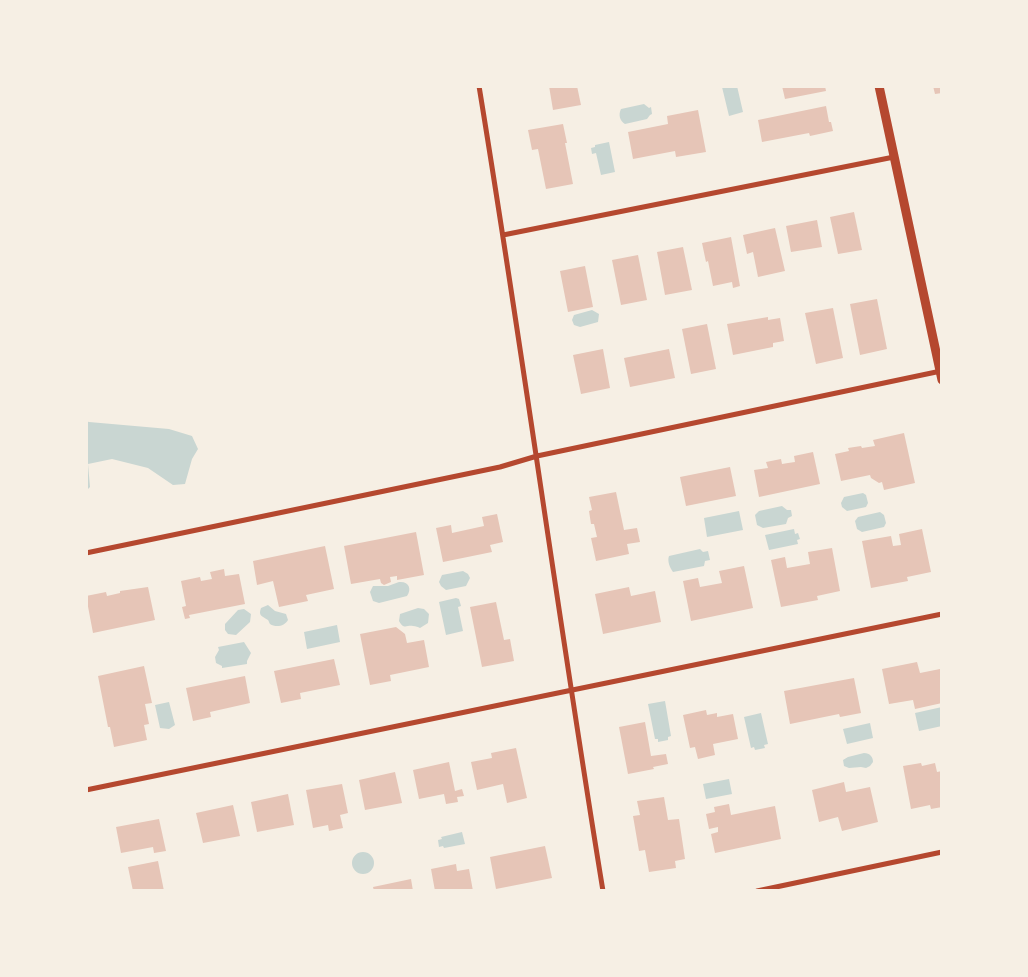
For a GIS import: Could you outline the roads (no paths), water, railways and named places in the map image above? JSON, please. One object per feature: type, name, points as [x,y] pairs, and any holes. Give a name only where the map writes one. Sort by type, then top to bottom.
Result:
[{"type":"street","points":[[479,86],[537,456],[570,691],[603,891]]},
{"type":"street","points":[[86,553],[500,467],[537,456],[941,374],[879,86]]},
{"type":"street","points":[[503,235],[894,157]]},
{"type":"street","points":[[86,790],[942,614]]},
{"type":"street","points":[[757,891],[942,852]]}]
